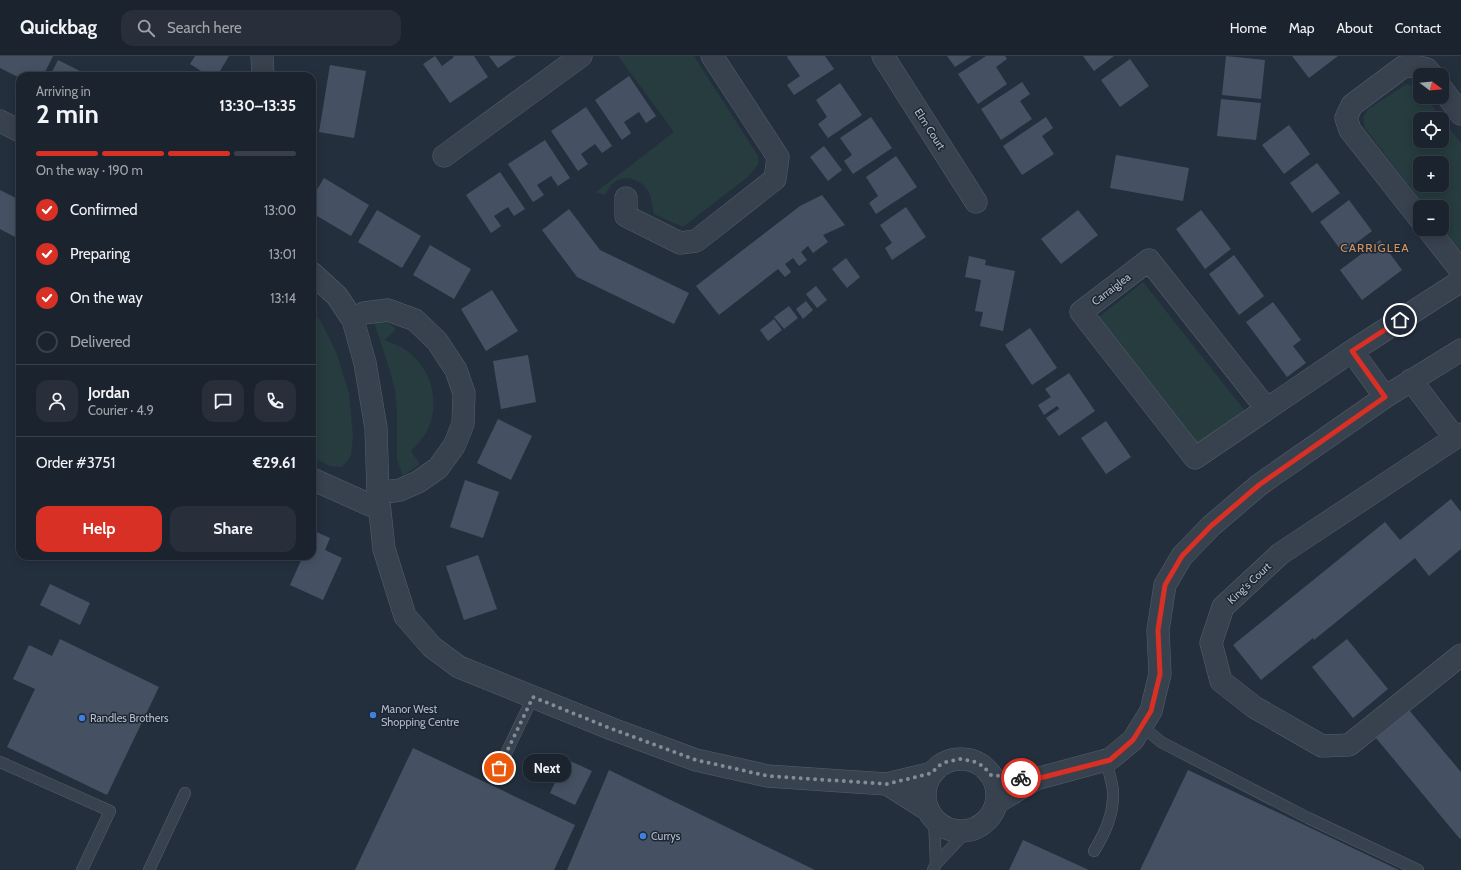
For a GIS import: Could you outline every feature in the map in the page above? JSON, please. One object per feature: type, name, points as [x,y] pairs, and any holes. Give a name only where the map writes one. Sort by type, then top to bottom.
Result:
[{"type":"street","points":[[262,56],[262,72]]},
{"type":"street","points":[[444,156],[581,56]]},
{"type":"street","points":[[626,198],[626,216],[680,243],[696,241],[775,179],[778,157],[712,56]]},
{"type":"street","name":"Elm Court","points":[[883,56],[976,202]]},
{"type":"street","points":[[1413,210],[1350,130],[1346,118],[1352,105],[1402,67],[1414,66],[1423,68]]},
{"type":"street","points":[[1449,98],[1461,114]]},
{"type":"street","points":[[0,121],[16,129]]},
{"type":"street","points":[[1434,236],[1461,271]]},
{"type":"street","name":"Carraiglea","points":[[1266,408],[1149,260],[1081,312],[1195,458],[1266,408],[1461,281]]},
{"type":"street","points":[[316,277],[337,296],[353,320],[365,363],[376,428],[378,501],[384,549],[405,616],[432,647],[459,667],[612,729],[696,760],[768,776],[887,784],[932,773]]},
{"type":"street","points":[[316,481],[339,492],[378,501],[418,482],[438,468],[454,446],[463,424],[464,393],[456,370],[437,341],[415,320],[388,310],[364,313],[353,320]]},
{"type":"street","points":[[996,803],[1036,779],[1110,760],[1133,740],[1151,711],[1160,674],[1158,630],[1165,585],[1182,556],[1211,526],[1259,485],[1385,397],[1461,350]]},
{"type":"street","points":[[1352,351],[1385,397]]},
{"type":"street","points":[[1411,380],[1458,436]]},
{"type":"street","name":"King's Court","points":[[1458,436],[1280,554],[1223,607],[1211,643],[1221,681],[1254,707],[1322,746],[1349,745],[1461,655]]},
{"type":"street","points":[[887,784],[931,815],[945,827],[955,831],[968,830],[975,828],[986,821],[994,810],[996,803],[996,790],[991,775],[983,766],[973,761],[960,759],[946,762],[938,766],[926,784],[925,790],[925,803],[931,815]]},
{"type":"street","points":[[991,775],[1036,779]]},
{"type":"lane","points":[[499,768],[533,697]]},
{"type":"lane","points":[[1142,726],[1161,742],[1308,818],[1418,870]]},
{"type":"lane","points":[[1094,851],[1106,830],[1112,812],[1113,791],[1106,760]]},
{"type":"lane","points":[[0,762],[110,811],[82,870]]},
{"type":"lane","points":[[149,870],[185,793]]},
{"type":"lane","points":[[931,815],[934,867]]},
{"type":"lane","points":[[934,867],[968,830]]},
{"type":"green space","points":[[618,56],[694,56],[758,156],[758,164],[749,176],[683,227],[654,214],[651,197],[647,190],[644,185],[634,179],[628,178],[617,180],[611,185],[605,195],[596,192],[674,132]]},
{"type":"green space","points":[[1407,84],[1413,86],[1413,104],[1430,104],[1437,112],[1413,112],[1413,148],[1449,148],[1449,128],[1461,143],[1461,252],[1458,251],[1447,236],[1449,236],[1449,200],[1420,200],[1414,192],[1449,192],[1449,156],[1413,156],[1413,191],[1365,128],[1363,118],[1368,109]]},
{"type":"green space","points":[[1143,282],[1245,411],[1200,447],[1099,317]]},
{"type":"green space","points":[[316,315],[319,318],[337,354],[349,393],[353,436],[351,456],[342,467],[330,466],[316,459]]},
{"type":"green space","points":[[384,320],[396,329],[385,340],[404,349],[418,360],[429,378],[432,388],[432,419],[428,429],[418,444],[411,451],[420,464],[403,476],[397,460],[397,412],[395,391],[374,322]]},
{"type":"building","points":[[0,56],[53,56],[45,72],[16,72],[16,76],[0,68]]},
{"type":"building","points":[[195,56],[229,56],[219,72],[203,72],[190,64]]},
{"type":"building","points":[[435,56],[442,66],[454,57],[453,56],[474,56],[488,77],[450,103],[423,64]]},
{"type":"building","points":[[489,56],[516,56],[498,68]]},
{"type":"building","points":[[825,56],[834,69],[794,95],[787,85],[800,76],[787,57]]},
{"type":"building","points":[[947,56],[972,56],[955,67]]},
{"type":"building","points":[[986,56],[1005,56],[1007,59],[996,67],[1007,84],[978,104],[958,74]]},
{"type":"building","points":[[1083,56],[1114,56],[1094,71]]},
{"type":"building","points":[[1226,56],[1265,60],[1261,99],[1222,95]]},
{"type":"building","points":[[1292,56],[1338,56],[1309,78]]},
{"type":"building","points":[[1130,59],[1149,86],[1120,107],[1101,80]]},
{"type":"building","points":[[58,60],[82,72],[52,72]]},
{"type":"building","points":[[330,65],[366,71],[354,138],[319,132]]},
{"type":"building","points":[[629,76],[656,116],[646,123],[639,112],[624,122],[631,133],[622,140],[595,100]]},
{"type":"building","points":[[1022,82],[1030,94],[1020,101],[1032,119],[1001,140],[981,109]]},
{"type":"building","points":[[840,83],[862,115],[828,138],[818,124],[827,117],[816,100]]},
{"type":"building","points":[[1221,99],[1261,103],[1256,140],[1217,136]]},
{"type":"building","points":[[586,107],[612,146],[602,153],[595,144],[581,154],[588,164],[578,171],[551,131]]},
{"type":"building","points":[[871,117],[892,148],[853,174],[844,161],[852,155],[840,138]]},
{"type":"building","points":[[1046,117],[1053,128],[1042,136],[1054,154],[1022,175],[1003,146]]},
{"type":"building","points":[[1289,125],[1310,154],[1284,174],[1262,145]]},
{"type":"building","points":[[545,140],[570,178],[558,186],[551,176],[537,185],[544,195],[533,202],[508,164]]},
{"type":"building","points":[[824,146],[842,170],[828,181],[810,157]]},
{"type":"building","points":[[1116,155],[1189,168],[1183,201],[1110,188]]},
{"type":"building","points":[[896,156],[917,187],[876,214],[869,203],[878,196],[866,177]]},
{"type":"building","points":[[1317,163],[1340,193],[1312,213],[1290,183]]},
{"type":"building","points":[[500,172],[525,209],[514,216],[508,207],[494,216],[501,226],[491,233],[466,195]]},
{"type":"building","points":[[324,178],[369,205],[351,236],[316,215],[316,191]]},
{"type":"building","points":[[0,190],[16,198],[16,235],[15,237],[0,229]]},
{"type":"building","points":[[822,195],[845,225],[823,235],[828,242],[813,253],[808,246],[801,252],[807,260],[799,266],[793,258],[785,264],[791,272],[785,277],[778,269],[719,315],[696,286],[800,206]]},
{"type":"building","points":[[1349,200],[1372,231],[1343,253],[1320,222]]},
{"type":"building","points":[[906,207],[926,237],[892,260],[885,248],[892,243],[880,225]]},
{"type":"building","points":[[569,209],[600,250],[689,293],[674,324],[577,277],[542,230]]},
{"type":"building","points":[[377,210],[421,236],[402,268],[358,242]]},
{"type":"building","points":[[1078,210],[1098,235],[1061,264],[1041,239]]},
{"type":"building","points":[[1201,210],[1231,249],[1205,269],[1176,229]]},
{"type":"building","points":[[1380,240],[1402,270],[1362,300],[1340,270]]},
{"type":"building","points":[[430,245],[471,269],[454,299],[413,275]]},
{"type":"building","points":[[1234,255],[1264,296],[1239,315],[1209,274]]},
{"type":"building","points":[[969,256],[986,260],[985,265],[1015,271],[1003,331],[980,326],[983,312],[975,311],[981,280],[965,277]]},
{"type":"building","points":[[846,258],[860,277],[847,288],[832,269]]},
{"type":"building","points":[[816,286],[827,300],[817,308],[806,294]]},
{"type":"building","points":[[492,290],[518,331],[486,351],[461,309]]},
{"type":"building","points":[[806,301],[813,310],[803,319],[796,309]]},
{"type":"building","points":[[1273,302],[1301,340],[1293,346],[1306,363],[1287,377],[1246,322]]},
{"type":"building","points":[[789,306],[798,318],[784,329],[774,317]]},
{"type":"building","points":[[774,319],[782,330],[768,341],[760,330]]},
{"type":"building","points":[[1030,328],[1057,368],[1032,385],[1005,345]]},
{"type":"building","points":[[528,355],[536,402],[501,409],[493,361]]},
{"type":"building","points":[[1069,373],[1095,411],[1059,436],[1046,418],[1059,408],[1057,406],[1044,415],[1038,405],[1051,397],[1045,389]]},
{"type":"building","points":[[498,419],[532,436],[511,480],[477,463]]},
{"type":"building","points":[[1106,421],[1131,457],[1106,474],[1081,438]]},
{"type":"building","points":[[465,480],[499,492],[483,538],[450,527]]},
{"type":"building","points":[[1451,499],[1461,512],[1461,549],[1429,576],[1415,558],[1314,640],[1313,638],[1261,680],[1233,645],[1385,522],[1400,540]]},
{"type":"building","points":[[316,532],[330,538],[325,550],[342,558],[323,600],[290,585],[301,560],[316,560]]},
{"type":"building","points":[[478,555],[497,609],[464,620],[446,566]]},
{"type":"building","points":[[50,584],[90,603],[80,625],[40,605]]},
{"type":"building","name":"Randles Brothers","points":[[60,639],[159,687],[107,795],[7,747],[35,689],[13,679],[29,645],[52,656]]},
{"type":"building","points":[[1347,639],[1388,689],[1353,718],[1312,667]]},
{"type":"building","points":[[1409,710],[1461,772],[1460,839],[1376,738]]},
{"type":"building","points":[[413,748],[575,825],[554,870],[355,870]]},
{"type":"building","points":[[566,759],[592,771],[575,805],[550,793]]},
{"type":"building","points":[[609,770],[815,870],[567,870]]},
{"type":"building","points":[[1188,770],[1399,870],[1140,870]]},
{"type":"building","points":[[1023,840],[1089,870],[1009,870]]},
{"type":"way so far","points":[[499,768],[533,697],[612,729],[696,760],[768,776],[887,784],[932,773],[938,766],[946,762],[960,759],[973,761],[983,766],[991,775],[1021,778]]},
{"type":"place","name":"Manor West Shopping Centre","points":[[373,715]]},
{"type":"place","name":"Randles Brothers","points":[[82,718]]},
{"type":"place","name":"Next","points":[[499,768]]},
{"type":"place","name":"Currys","points":[[643,836]]},
{"type":"district","name":"CARRIGLEA","points":[[1375,248]]},
{"type":"route","points":[[1021,778],[1036,779],[1110,760],[1133,740],[1151,711],[1160,674],[1158,630],[1165,585],[1182,556],[1211,526],[1259,485],[1385,397],[1352,351],[1400,320]]}]
